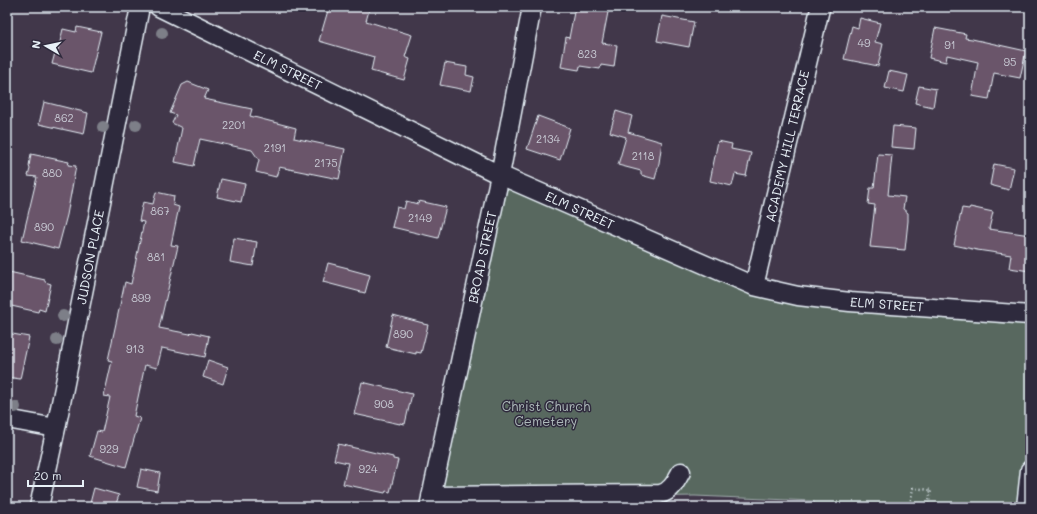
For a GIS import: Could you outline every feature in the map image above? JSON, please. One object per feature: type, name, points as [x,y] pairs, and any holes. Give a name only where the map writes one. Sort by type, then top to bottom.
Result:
[{"type":"street","name":"JUDSON PLACE","points":[[39,507],[140,7]]},
{"type":"street","name":"ELM STREET","points":[[159,7],[500,175],[754,286],[798,296],[850,302],[1030,315]]},
{"type":"street","name":"BROAD STREET","points":[[430,501],[500,175],[532,7]]},
{"type":"street","name":"ACADEMY HILL TERRACE","points":[[754,286],[821,7]]},
{"type":"street","points":[[7,419],[56,428]]},
{"type":"street","points":[[1026,507],[1030,470]]},
{"type":"street","points":[[430,501],[660,494],[667,492],[670,489],[680,472]]},
{"type":"path","points":[[925,507],[910,505],[913,488],[931,490],[928,507]]},
{"type":"path","points":[[921,489],[921,494]]},
{"type":"path","points":[[912,496],[917,497]]},
{"type":"path","points":[[924,498],[929,499]]},
{"type":"path","points":[[919,507],[920,501]]},
{"type":"green space","name":"Christ Church Cemetery","points":[[500,175],[754,286],[1030,315],[1030,470],[1026,507],[817,507],[813,501],[695,496],[430,500]]},
{"type":"building","points":[[329,7],[370,7],[366,21],[412,35],[405,57],[410,59],[404,80],[371,71],[374,57],[319,41]]},
{"type":"building","points":[[575,7],[609,7],[602,43],[617,45],[614,67],[601,65],[600,69],[580,66],[579,70],[561,67],[566,37],[569,38]]},
{"type":"building","points":[[662,16],[694,22],[689,47],[657,41]]},
{"type":"building","points":[[860,18],[880,23],[875,42],[883,44],[878,66],[844,59],[852,26],[858,28]]},
{"type":"building","points":[[77,27],[101,32],[91,73],[52,64],[56,49],[58,50],[63,29],[76,32]]},
{"type":"building","points":[[935,28],[966,34],[965,38],[1026,51],[1020,78],[994,73],[989,99],[972,96],[978,62],[947,55],[946,62],[929,58]]},
{"type":"building","points":[[445,63],[467,67],[466,75],[474,77],[471,91],[440,85]]},
{"type":"building","points":[[889,71],[908,75],[904,92],[885,88]]},
{"type":"building","points":[[188,82],[208,90],[204,99],[252,109],[250,116],[296,128],[294,138],[345,149],[339,179],[279,167],[276,177],[256,172],[259,160],[252,150],[200,139],[194,166],[175,162],[182,128],[172,123],[176,115],[170,113],[182,85]]},
{"type":"building","points":[[919,86],[936,89],[933,107],[915,103]]},
{"type":"building","points":[[44,102],[88,113],[84,134],[39,124]]},
{"type":"building","points":[[616,111],[632,116],[628,132],[662,142],[655,179],[641,175],[641,171],[618,165],[626,137],[610,132]]},
{"type":"building","points":[[538,116],[570,128],[560,160],[527,149]]},
{"type":"building","points":[[893,126],[916,128],[914,149],[891,147]]},
{"type":"building","points":[[718,141],[732,144],[731,149],[751,153],[746,176],[735,174],[732,186],[710,181]]},
{"type":"building","points":[[31,154],[69,162],[68,165],[76,166],[67,215],[58,249],[22,240],[37,177],[28,176]]},
{"type":"building","points":[[878,154],[892,155],[888,195],[905,197],[903,209],[908,213],[908,221],[905,250],[870,247],[875,205],[868,204],[870,188],[874,188]]},
{"type":"building","points":[[994,164],[1014,168],[1009,190],[990,185]]},
{"type":"building","points":[[221,179],[245,184],[241,202],[217,197]]},
{"type":"building","points":[[156,192],[174,196],[173,205],[179,207],[171,245],[178,246],[159,328],[190,334],[192,332],[209,336],[205,357],[162,348],[157,368],[145,365],[134,416],[140,418],[126,467],[90,456],[97,431],[102,432],[110,397],[104,396],[112,361],[108,360],[125,282],[131,284],[144,222],[139,221],[143,202],[153,204]]},
{"type":"building","points":[[406,201],[418,204],[419,201],[446,207],[438,238],[392,227],[397,207],[404,209]]},
{"type":"building","points":[[970,207],[993,212],[989,229],[1030,235],[1030,271],[1009,268],[1011,255],[954,245],[962,208],[969,209]]},
{"type":"building","points":[[234,238],[257,242],[253,266],[230,262]]},
{"type":"building","points":[[328,263],[370,275],[365,293],[323,282]]},
{"type":"building","points":[[9,272],[45,280],[45,282],[51,284],[45,311],[39,309],[38,312],[7,305],[7,282]]},
{"type":"building","points":[[393,315],[428,325],[421,353],[416,352],[416,354],[386,347]]},
{"type":"building","points":[[7,333],[29,337],[20,379],[7,377]]},
{"type":"building","points":[[208,360],[228,367],[223,384],[203,377]]},
{"type":"building","points":[[362,382],[412,394],[405,424],[354,414]]},
{"type":"building","points":[[338,444],[393,457],[393,459],[398,460],[390,492],[386,491],[385,493],[343,484],[348,463],[334,460]]},
{"type":"building","points":[[141,469],[160,473],[157,491],[137,487]]},
{"type":"building","points":[[94,488],[119,495],[115,507],[89,507]]}]
